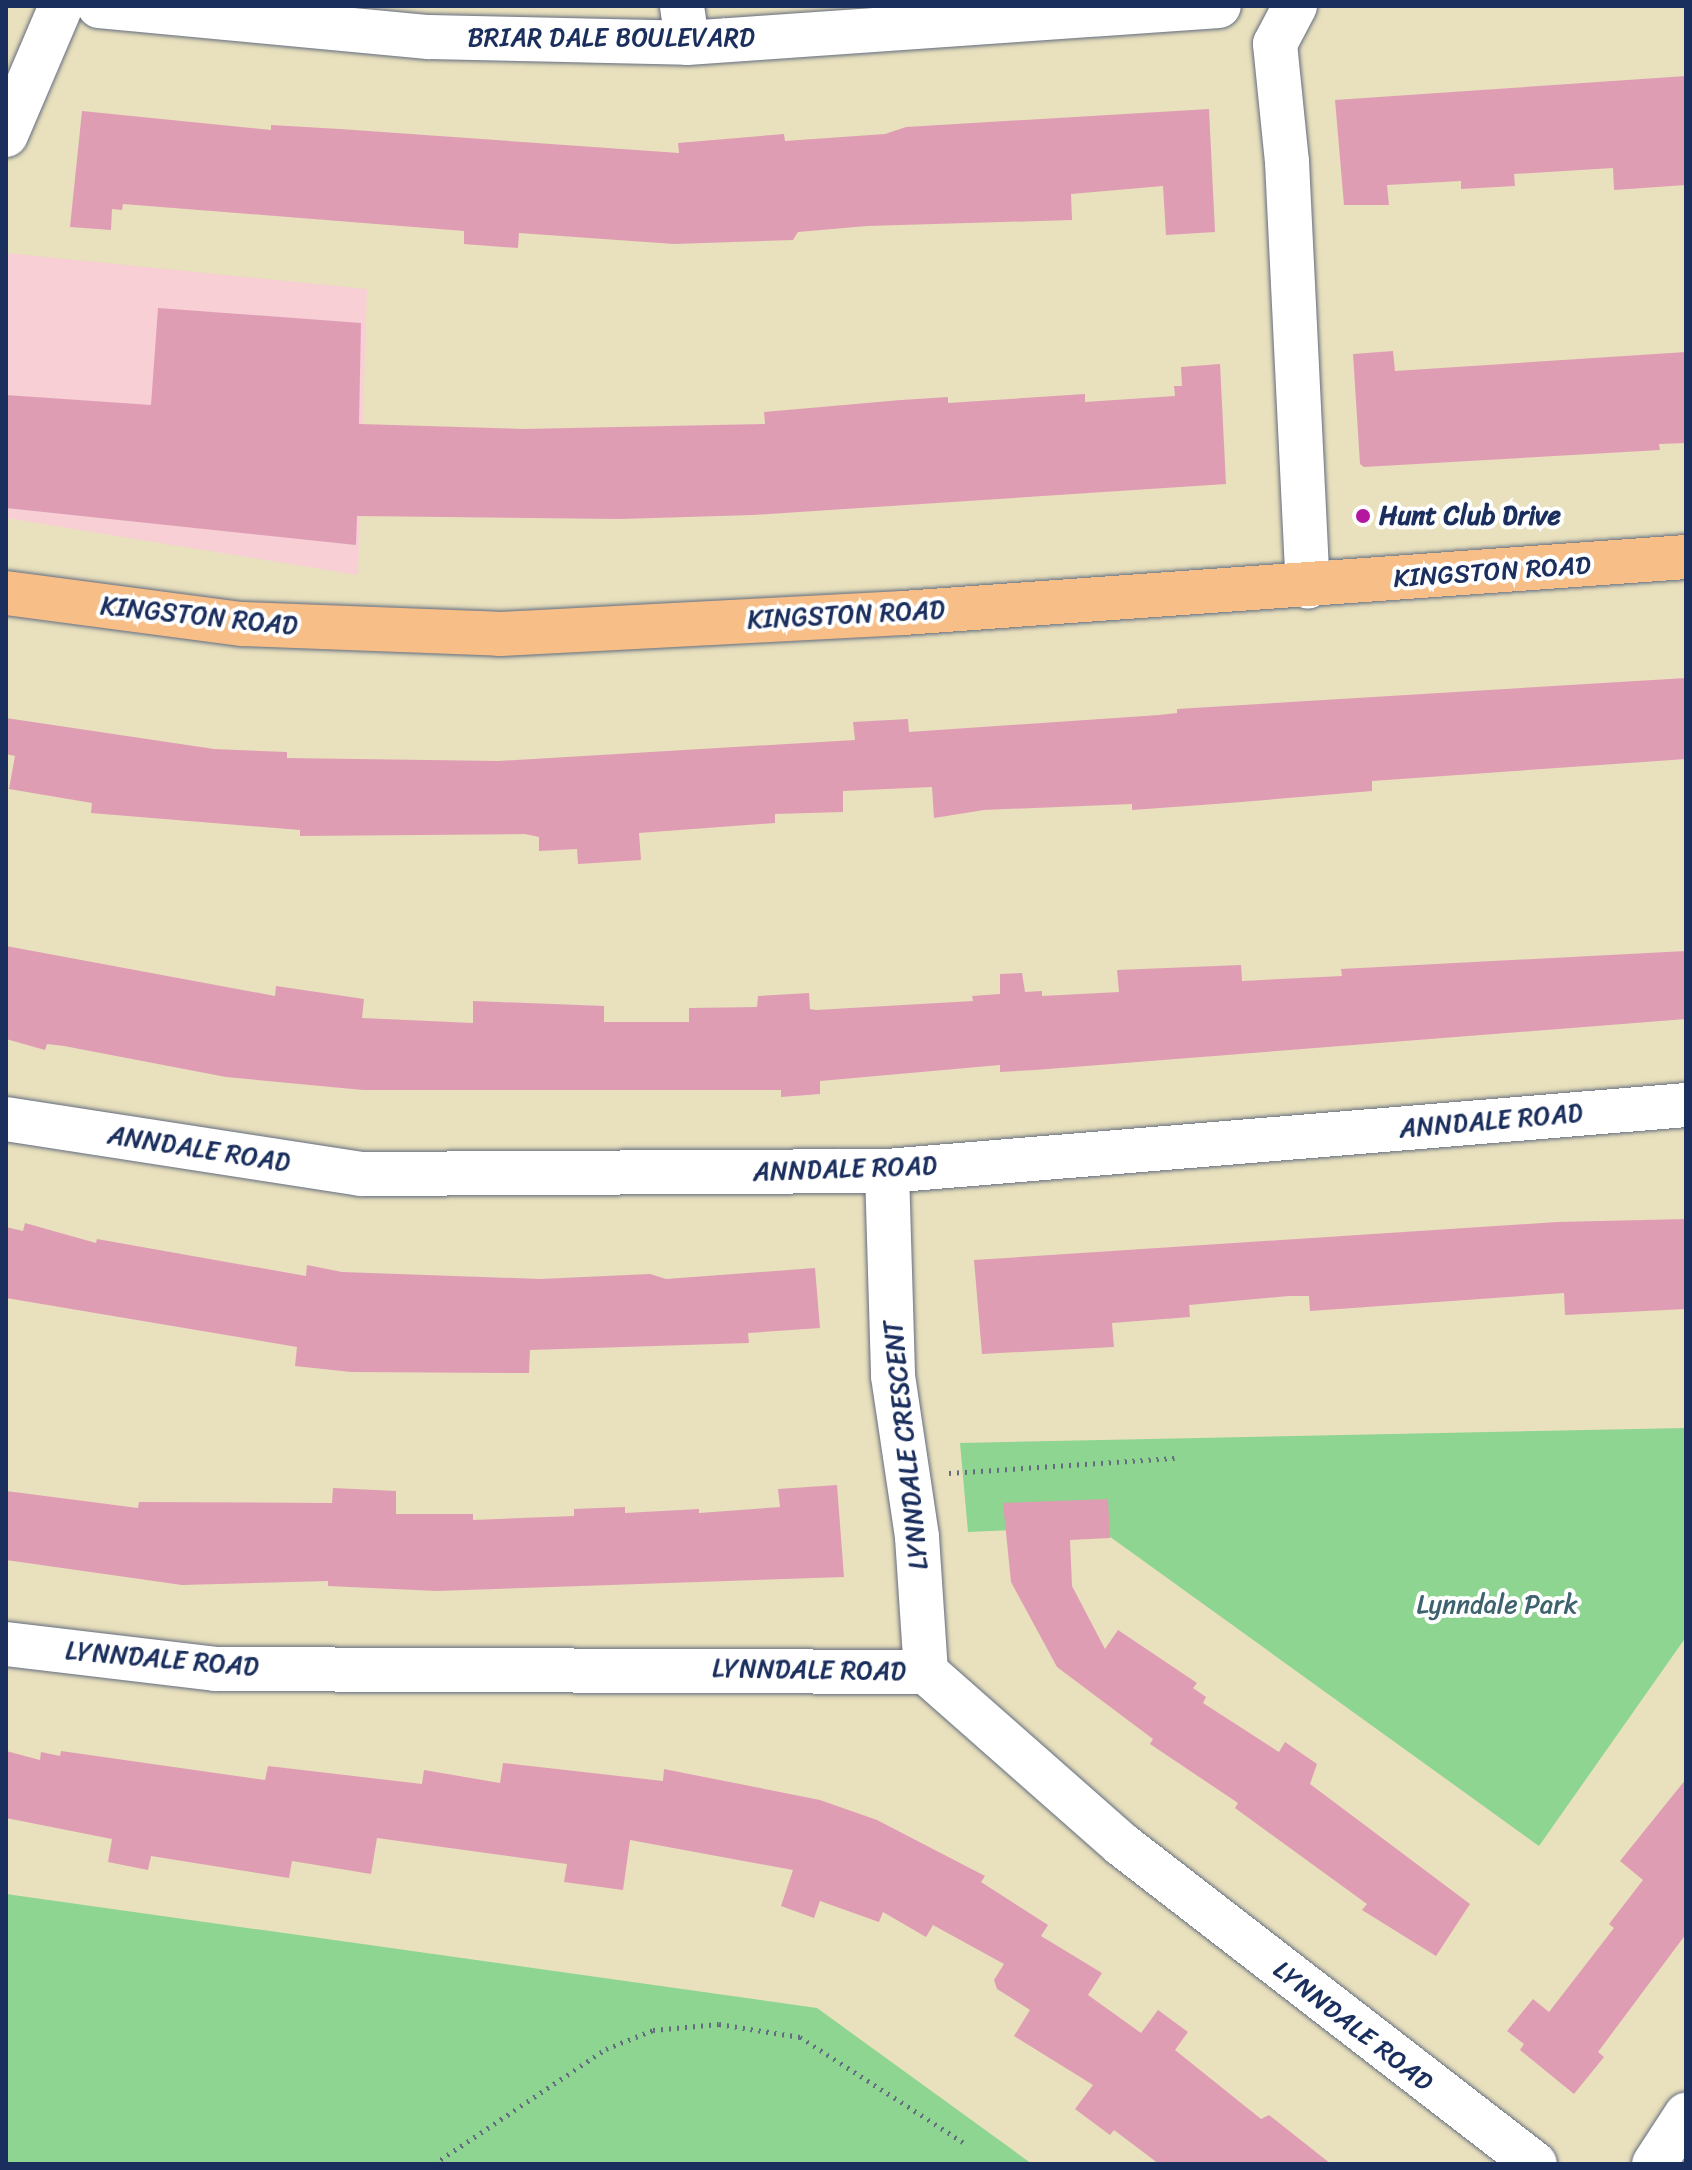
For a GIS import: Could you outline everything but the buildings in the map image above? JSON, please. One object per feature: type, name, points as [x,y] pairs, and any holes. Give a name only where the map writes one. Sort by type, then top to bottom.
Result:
[{"type":"main road","name":"KINGSTON ROAD","points":[[6,593],[243,624],[501,634],[1308,586],[1686,557]]},
{"type":"street","points":[[6,135],[61,6]]},
{"type":"street","name":"BRIAR DALE BOULEVARD","points":[[99,6],[429,37],[685,24],[1219,6]]},
{"type":"street","points":[[1295,6],[1275,44],[1287,162],[1308,586]]},
{"type":"street","name":"ANNDALE ROAD","points":[[6,1119],[361,1174],[887,1171],[1686,1105]]},
{"type":"street","name":"LYNNDALE CRESCENT","points":[[887,1171],[893,1376],[909,1476],[926,1672]]},
{"type":"street","name":"LYNNDALE ROAD","points":[[6,1644],[215,1669],[926,1672],[1121,1844],[1535,2164]]},
{"type":"street","points":[[1654,2164],[1686,2115]]},
{"type":"path","points":[[909,1476],[1175,1458]]},
{"type":"path","points":[[434,2164],[606,2049],[653,2030],[719,2024],[800,2037],[963,2142]]},
{"type":"shaded area","points":[[6,253],[367,289],[358,575],[6,518]]},
{"type":"green space","name":"Lynndale Park","points":[[1686,1428],[1686,1637],[1539,1846],[1095,1526],[968,1532],[960,1443]]},
{"type":"green space","points":[[6,1894],[817,2008],[1032,2164],[6,2164]]},
{"type":"place","name":"Hunt Club Drive","points":[[1363,516]]}]
